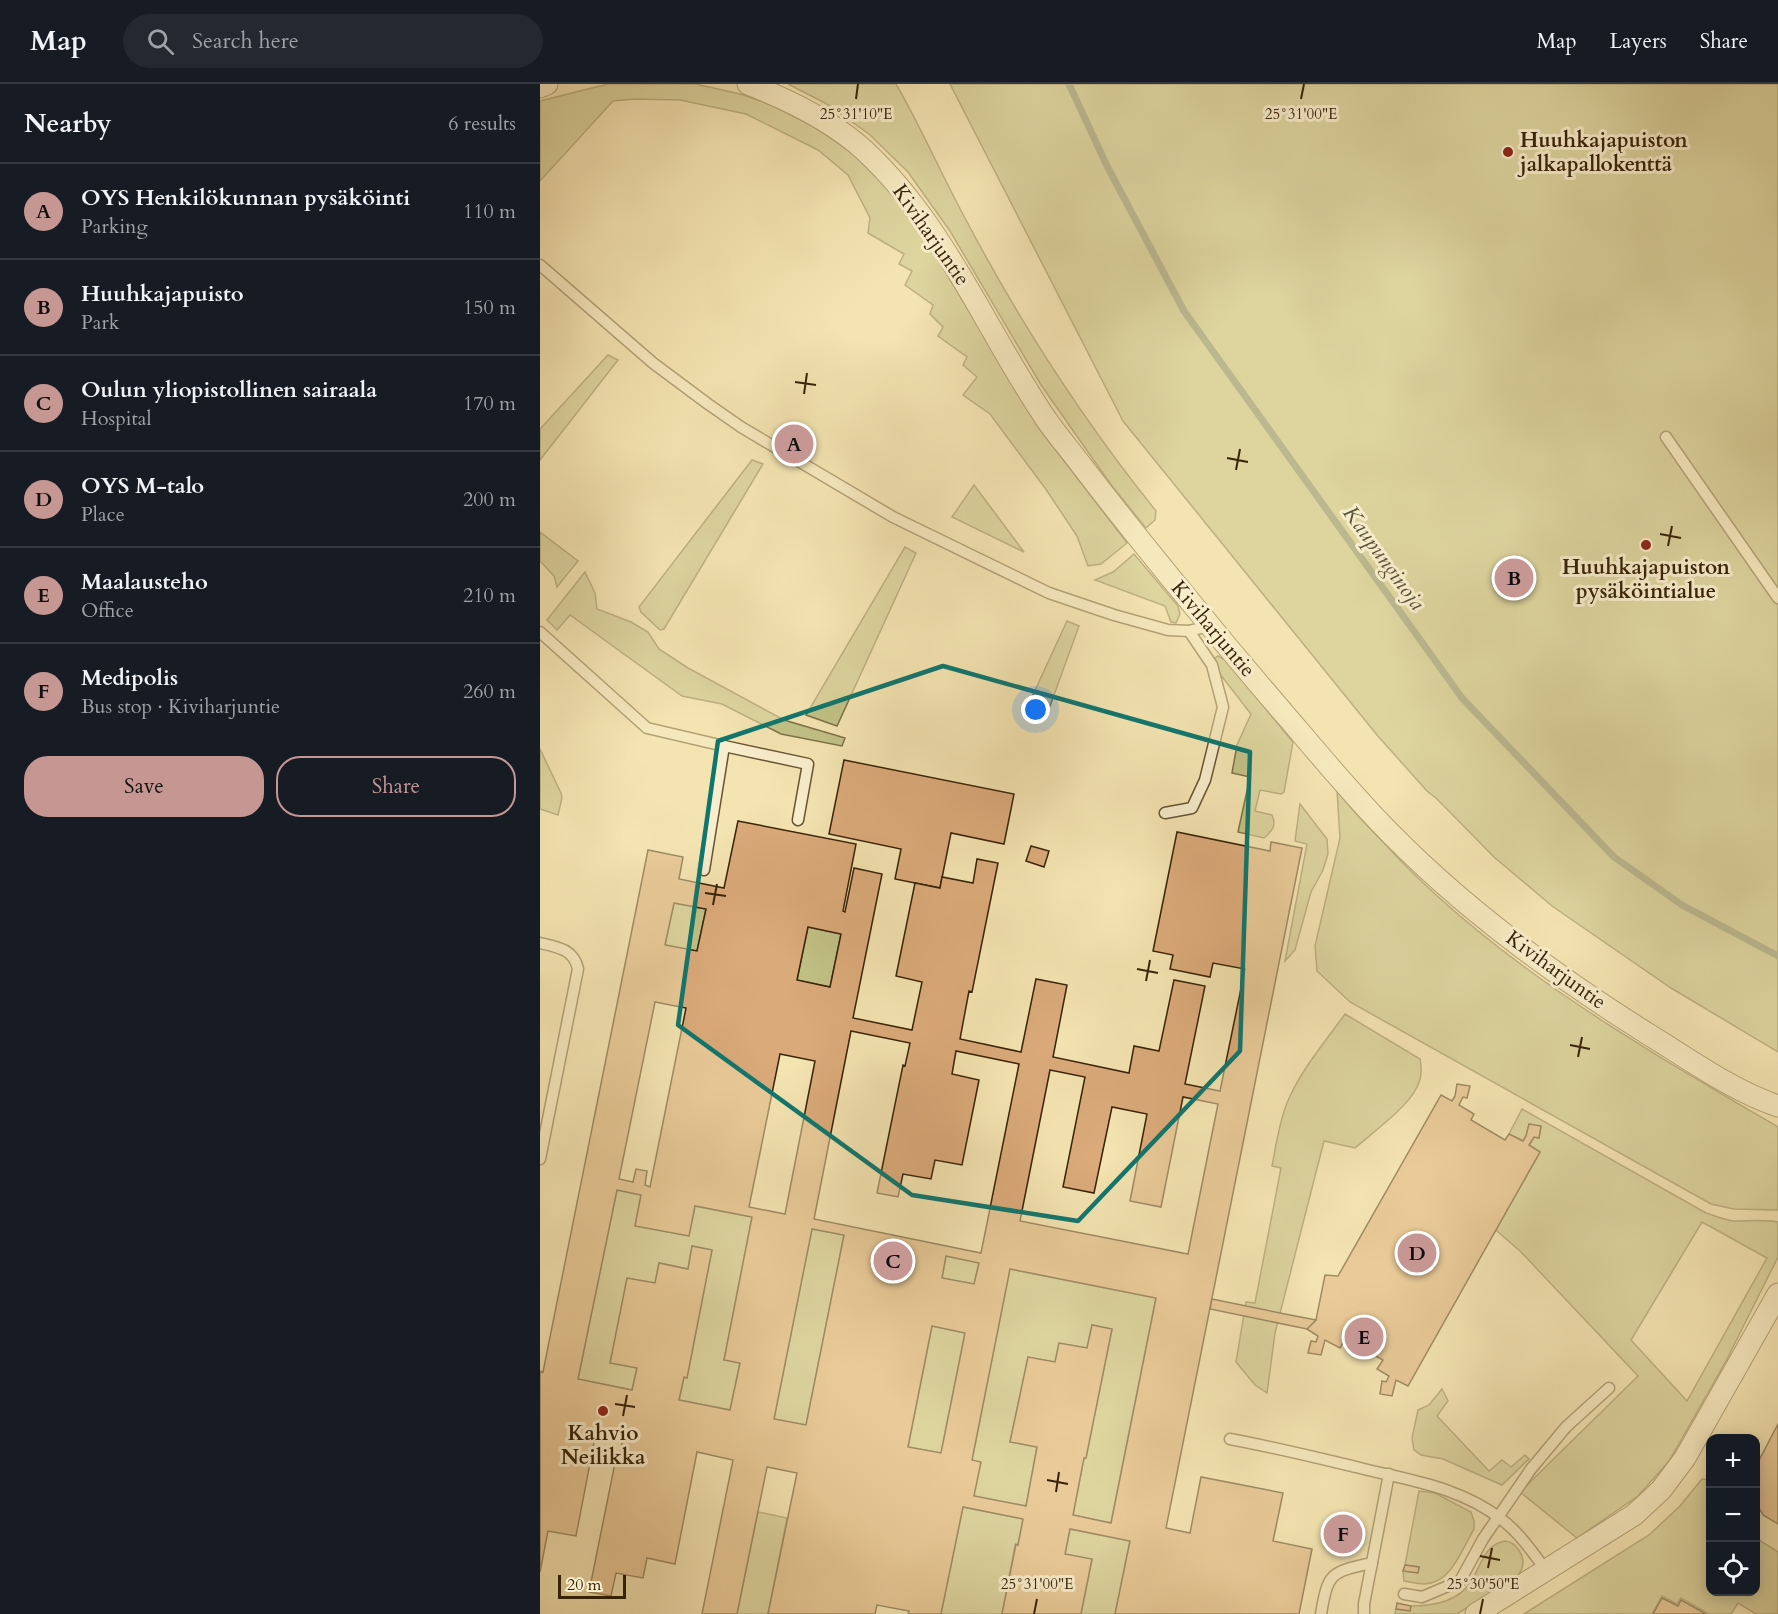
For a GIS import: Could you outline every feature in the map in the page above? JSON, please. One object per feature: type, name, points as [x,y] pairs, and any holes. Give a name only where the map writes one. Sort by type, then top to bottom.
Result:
[{"type":"street","points":[[540,87],[547,84]]},
{"type":"street","name":"Kiviharjuntie","points":[[748,84],[776,94],[820,117],[861,147],[898,184],[942,243],[1046,419],[1120,516],[1199,628],[1393,836],[1466,903],[1540,962],[1690,1061],[1769,1103],[1778,1117]]},
{"type":"street","points":[[1476,1614],[1634,1515],[1661,1490],[1686,1458],[1778,1294]]},
{"type":"lane","points":[[540,265],[652,363],[708,404],[749,432],[893,517],[1048,593],[1168,630],[1199,628],[1223,707],[1205,780],[1192,808],[1165,813]]},
{"type":"lane","points":[[1666,437],[1778,598]]},
{"type":"lane","points":[[540,632],[647,728],[808,764],[798,820]]},
{"type":"lane","points":[[704,870],[724,746]]},
{"type":"lane","points":[[540,943],[570,952],[576,960],[578,969],[540,1159]]},
{"type":"lane","points":[[1404,1594],[1422,1597],[1460,1581],[1483,1539],[1531,1469],[1566,1427],[1609,1388]]},
{"type":"lane","points":[[1230,1439],[1389,1474],[1463,1495],[1499,1517],[1517,1532],[1546,1570]]},
{"type":"lane","points":[[1364,1614],[1389,1474]]},
{"type":"lane","points":[[1320,1614],[1331,1577],[1343,1569],[1372,1563]]},
{"type":"highlighted area","points":[[943,666],[1250,752],[1240,1051],[1078,1221],[912,1195],[678,1025],[718,741]]},
{"type":"green space","points":[[608,84],[696,84],[740,94],[772,105],[813,126],[852,153],[890,191],[930,246],[1038,427],[1127,543],[1101,564],[1088,566],[1077,536],[1045,488],[990,414],[963,395],[977,377],[963,365],[967,357],[938,336],[943,327],[930,314],[933,305],[905,285],[912,271],[899,264],[904,254],[868,233],[870,218],[848,175],[818,150],[746,114],[680,100],[613,101],[540,181],[540,101]]},
{"type":"green space","points":[[788,84],[896,84],[956,201],[1030,332],[1103,441],[1156,511],[1155,520],[1146,528],[1112,486],[1041,385],[950,231],[908,172],[869,134],[825,103]]},
{"type":"green space","points":[[950,84],[1778,84],[1778,1052],[1671,988],[1552,906],[1494,857],[1427,791],[1377,735],[1123,421]]},
{"type":"green space","points":[[608,355],[618,360],[540,460],[540,429]]},
{"type":"green space","points":[[752,460],[763,464],[664,629],[660,630],[641,612],[639,607]]},
{"type":"green space","points":[[974,485],[1024,552],[952,517]]},
{"type":"green space","points":[[540,532],[578,561],[557,587],[554,576],[540,561]]},
{"type":"green space","points":[[905,547],[916,553],[837,726],[806,715]]},
{"type":"green space","points":[[1134,554],[1178,606],[1180,614],[1176,623],[1171,622],[1165,606],[1095,580],[1113,572]]},
{"type":"green space","points":[[585,572],[595,593],[597,609],[631,622],[648,632],[659,649],[688,668],[784,720],[845,738],[842,746],[781,734],[722,704],[682,696],[570,615],[557,630],[547,620]]},
{"type":"green space","points":[[1067,621],[1079,626],[1050,706],[1031,699]]},
{"type":"green space","points":[[1218,656],[1225,660],[1293,742],[1284,792],[1281,794],[1260,790],[1255,811],[1272,815],[1274,822],[1271,831],[1264,838],[1238,832],[1250,777],[1232,773],[1237,745],[1251,714],[1213,665],[1214,659]]},
{"type":"green space","points":[[540,749],[561,793],[558,815],[540,809]]},
{"type":"green space","points":[[1337,790],[1359,817],[1425,884],[1470,925],[1519,963],[1621,1033],[1778,1127],[1778,1210],[1734,1209],[1711,1204],[1350,1002],[1317,971],[1315,946],[1340,838]]},
{"type":"green space","points":[[1300,804],[1327,839],[1328,854],[1323,870],[1311,892],[1295,950],[1285,961],[1307,844],[1295,841]]},
{"type":"green space","points":[[674,903],[706,909],[697,951],[665,945]]},
{"type":"green space","points":[[808,927],[841,934],[830,987],[797,980]]},
{"type":"green space","points":[[1345,1014],[1420,1059],[1421,1077],[1406,1103],[1355,1148],[1324,1141],[1275,1333],[1267,1393],[1255,1385],[1236,1362],[1246,1302],[1255,1303],[1281,1168],[1272,1166],[1278,1134],[1292,1091],[1313,1057]]},
{"type":"green space","points":[[1522,1109],[1706,1213],[1734,1221],[1778,1222],[1778,1257],[1726,1361],[1669,1461],[1638,1496],[1577,1538],[1520,1492],[1638,1376],[1521,1252],[1496,1230],[1540,1152],[1529,1145],[1534,1137],[1539,1138],[1541,1126],[1529,1124],[1523,1141],[1509,1134]],"holes":[[[1702,1222],[1767,1258],[1687,1401],[1631,1340]]]},
{"type":"green space","points":[[617,1190],[641,1195],[635,1226],[689,1236],[695,1206],[752,1217],[724,1360],[740,1363],[730,1410],[679,1400],[684,1377],[687,1378],[712,1250],[692,1246],[688,1269],[659,1263],[655,1283],[627,1278],[611,1363],[637,1368],[632,1390],[578,1379]]},
{"type":"green space","points":[[812,1229],[844,1235],[806,1425],[774,1419]]},
{"type":"green space","points":[[946,1256],[979,1263],[974,1284],[942,1278]]},
{"type":"green space","points":[[1010,1269],[1156,1298],[1111,1523],[1073,1515],[1112,1329],[1092,1325],[1087,1348],[1059,1343],[1055,1362],[1028,1357],[1010,1442],[1037,1447],[1026,1506],[974,1496],[972,1460]]},
{"type":"green space","points":[[932,1326],[965,1333],[941,1453],[908,1447]]},
{"type":"green space","points":[[1442,1389],[1448,1401],[1437,1416],[1489,1471],[1502,1460],[1511,1467],[1525,1455],[1529,1459],[1502,1485],[1443,1459],[1421,1455],[1414,1450],[1412,1438],[1418,1410],[1429,1405]]},
{"type":"green space","points":[[1702,1479],[1706,1480],[1706,1596],[1760,1596],[1760,1541],[1778,1552],[1778,1614],[1756,1614],[1738,1603],[1731,1614],[1709,1614],[1681,1598],[1677,1604],[1662,1596],[1652,1614],[1524,1614],[1649,1535],[1680,1506]]},
{"type":"green space","points":[[1419,1491],[1435,1493],[1471,1512],[1474,1521],[1474,1529],[1449,1572],[1442,1578],[1424,1584],[1404,1581],[1403,1571],[1418,1573],[1419,1567],[1405,1565]]},
{"type":"green space","points":[[963,1507],[1023,1519],[1018,1545],[1015,1545],[1002,1614],[941,1614]]},
{"type":"green space","points":[[758,1512],[787,1518],[768,1614],[737,1614]]},
{"type":"green space","points":[[1070,1529],[1130,1541],[1115,1614],[1081,1614],[1092,1560],[1065,1554]]},
{"type":"green space","points":[[1505,1541],[1513,1544],[1519,1550],[1523,1559],[1521,1571],[1517,1577],[1457,1614],[1395,1614],[1396,1609],[1410,1611],[1411,1606],[1436,1604],[1458,1595],[1470,1583],[1488,1551],[1498,1543]]},
{"type":"building","points":[[844,760],[1014,794],[1004,844],[951,833],[940,888],[895,879],[901,849],[829,834]]},
{"type":"building","points":[[738,821],[856,844],[843,911],[845,912],[854,868],[882,874],[853,1018],[912,1030],[922,982],[896,976],[915,883],[940,888],[942,877],[973,883],[977,859],[998,863],[972,992],[969,991],[960,1039],[1021,1052],[1036,979],[1067,985],[1053,1057],[1129,1073],[1134,1046],[1159,1051],[1174,980],[1205,986],[1185,1084],[1220,1091],[1245,969],[1213,963],[1210,977],[1170,969],[1173,955],[1153,951],[1177,832],[1270,851],[1271,842],[1302,848],[1166,1528],[1190,1533],[1201,1477],[1283,1493],[1273,1541],[1312,1549],[1299,1614],[1115,1614],[1130,1541],[1070,1529],[1065,1554],[1092,1559],[1081,1614],[1002,1614],[1023,1519],[963,1507],[941,1614],[908,1614],[909,1611],[877,1605],[875,1614],[768,1614],[797,1473],[767,1467],[737,1614],[702,1614],[733,1460],[697,1452],[675,1564],[647,1558],[643,1578],[616,1573],[611,1596],[589,1592],[615,1463],[618,1463],[623,1437],[596,1432],[576,1536],[548,1531],[540,1572],[540,1371],[543,1372],[648,850],[683,857],[679,879],[724,888]],"holes":[[[674,903],[706,909],[697,951],[665,945]],[[808,927],[841,934],[830,987],[797,980]],[[655,1002],[686,1008],[650,1187],[645,1185],[647,1171],[636,1169],[633,1182],[619,1179]],[[851,1031],[910,1043],[905,1066],[903,1065],[877,1193],[898,1197],[903,1174],[931,1179],[935,1160],[962,1165],[979,1080],[952,1074],[956,1051],[1019,1064],[981,1253],[814,1219]],[[780,1054],[815,1061],[785,1214],[749,1207]],[[1050,1070],[1085,1077],[1063,1187],[1094,1193],[1112,1107],[1147,1114],[1130,1201],[1161,1207],[1183,1097],[1218,1104],[1188,1254],[1020,1221]],[[617,1190],[641,1195],[635,1226],[689,1236],[695,1206],[752,1217],[724,1360],[740,1363],[730,1410],[679,1400],[684,1377],[687,1378],[712,1250],[692,1246],[688,1269],[659,1263],[655,1283],[627,1278],[610,1363],[637,1368],[632,1390],[578,1379]],[[812,1229],[844,1235],[806,1425],[774,1419]],[[946,1256],[979,1263],[974,1284],[942,1278]],[[1010,1269],[1156,1298],[1111,1523],[1073,1515],[1112,1329],[1092,1325],[1087,1348],[1059,1343],[1055,1362],[1028,1357],[1010,1442],[1037,1447],[1026,1506],[974,1496],[981,1462],[972,1460]],[[932,1326],[965,1333],[941,1453],[908,1447]]]},
{"type":"building","points":[[1031,846],[1049,851],[1044,867],[1026,861]]},
{"type":"building","points":[[1457,1084],[1470,1086],[1467,1098],[1463,1097],[1459,1105],[1474,1114],[1471,1120],[1505,1140],[1509,1134],[1523,1141],[1529,1124],[1541,1126],[1539,1138],[1534,1137],[1529,1145],[1540,1152],[1408,1386],[1396,1380],[1392,1396],[1380,1394],[1382,1381],[1386,1382],[1389,1376],[1377,1369],[1383,1360],[1345,1339],[1340,1348],[1325,1340],[1321,1355],[1308,1353],[1311,1341],[1316,1342],[1318,1336],[1307,1329],[1316,1320],[1325,1275],[1338,1276],[1441,1095],[1452,1101]]},
{"type":"building","points":[[1212,1299],[1316,1320],[1307,1329],[1210,1309]]},
{"type":"building","points":[[1778,1424],[1778,1524],[1763,1515],[1760,1510],[1760,1458]]},
{"type":"building","points":[[1405,1565],[1419,1567],[1418,1573],[1403,1571]]},
{"type":"building","points":[[1662,1598],[1678,1606],[1681,1600],[1706,1614],[1653,1614]]},
{"type":"building","points":[[1397,1603],[1411,1606],[1410,1611],[1396,1609]]},
{"type":"waterway","name":"Kaupunginoja","points":[[1069,84],[1107,166],[1184,311],[1462,698],[1614,857],[1682,905],[1778,956]]},
{"type":"place","name":"Huuhkajapuiston jalkapallokenttä","points":[[1508,152]]},
{"type":"place","name":"OYS Henkilökunnan pysäköinti","points":[[794,444]]},
{"type":"place","name":"Huuhkajapuiston pysäköintialue","points":[[1646,545]]},
{"type":"place","name":"Huuhkajapuisto","points":[[1514,578]]},
{"type":"place","name":"OYS M-talo","points":[[1417,1253]]},
{"type":"place","name":"Oulun yliopistollinen sairaala","points":[[893,1261]]},
{"type":"place","name":"Maalausteho","points":[[1364,1337]]},
{"type":"place","name":"Kahvio Neilikka","points":[[603,1411]]},
{"type":"place","name":"Medipolis","points":[[1343,1534]]}]
